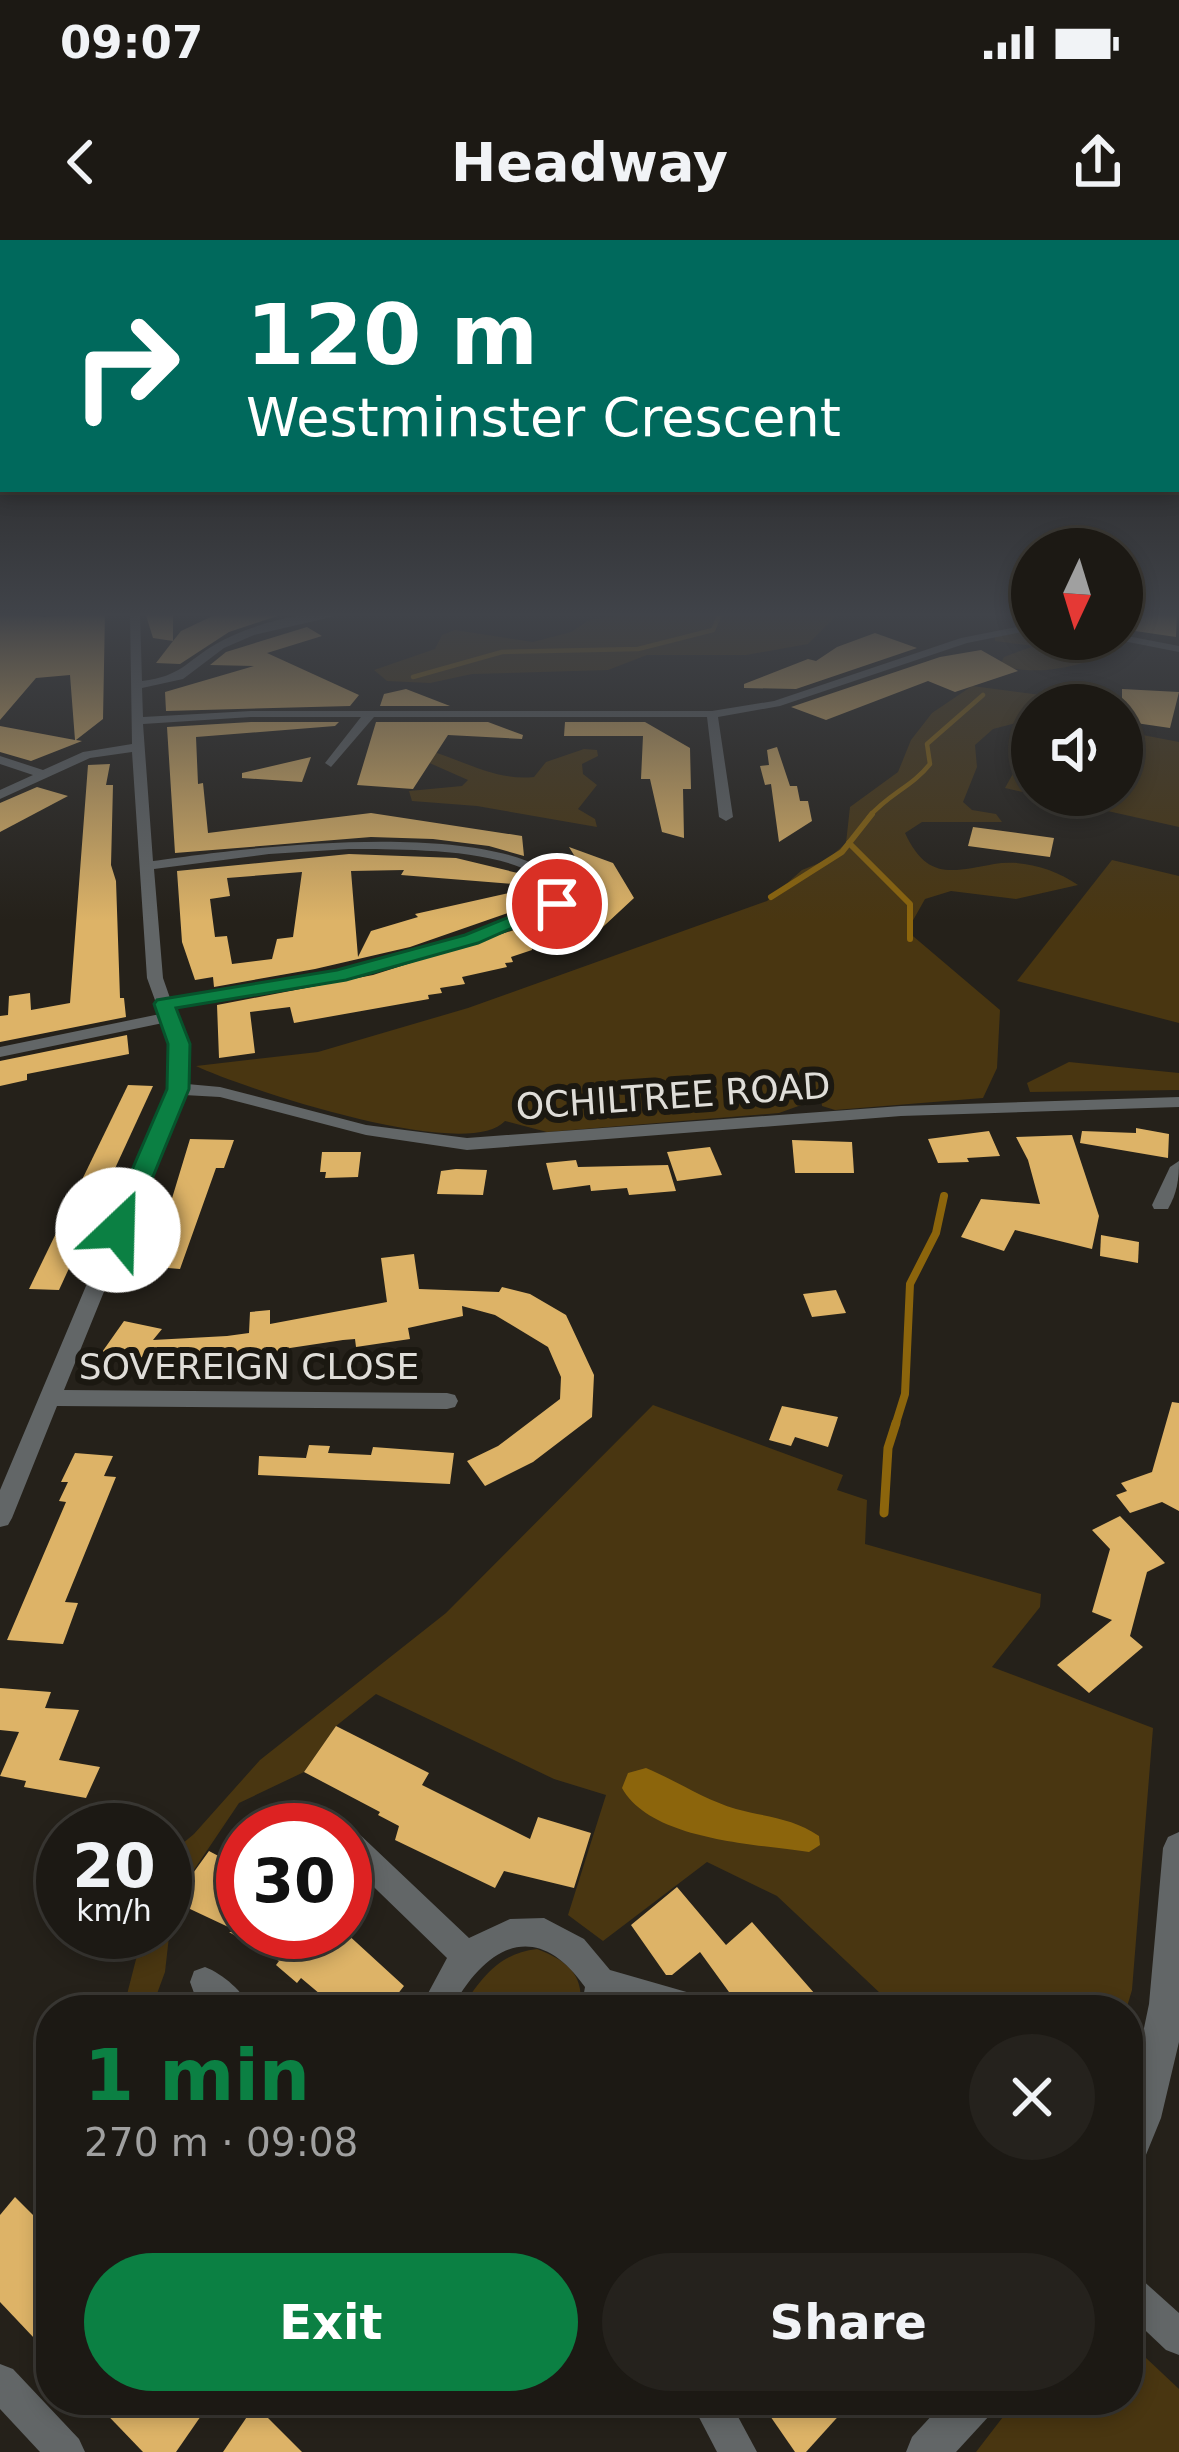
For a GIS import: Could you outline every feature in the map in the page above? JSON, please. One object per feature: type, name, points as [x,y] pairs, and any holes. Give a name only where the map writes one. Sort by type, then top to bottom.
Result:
[{"type":"street","points":[[0,1518],[178,1089],[179,1044],[155,978],[138,746],[141,715]]},
{"type":"street","points":[[141,721],[207,715]]},
{"type":"street","points":[[331,763],[368,715]]},
{"type":"street","points":[[712,715],[726,817]]},
{"type":"street","points":[[0,795],[87,755],[138,746]]},
{"type":"street","points":[[0,760],[42,774]]},
{"type":"street","points":[[0,1052],[338,976],[472,939],[557,904],[560,887],[548,873],[519,861],[409,843],[286,848],[149,866]]},
{"type":"street","name":"OCHILTREE ROAD","points":[[178,1089],[220,1092],[366,1130],[467,1144],[901,1111],[1179,1102]]},
{"type":"street","points":[[1161,1205],[1179,1167]]},
{"type":"street","name":"SOVEREIGN CLOSE","points":[[51,1398],[447,1401]]},
{"type":"street","points":[[1143,2114],[1163,2034],[1179,1848]]},
{"type":"street","points":[[372,1872],[466,1957]]},
{"type":"street","points":[[443,1995],[466,1957],[510,1934],[546,1930],[578,1948],[599,1995]]},
{"type":"street","points":[[205,1982],[219,1995]]},
{"type":"street","points":[[1143,2304],[1179,2337]]},
{"type":"street","points":[[0,2382],[66,2452]]},
{"type":"street","points":[[717,2415],[738,2452]]},
{"type":"street","points":[[926,2452],[960,2415]]},
{"type":"shaded area","points":[[930,715],[1011,715],[1011,724],[993,729],[975,745],[977,767],[963,802],[972,810],[996,814],[1002,822],[922,822],[905,833],[931,866],[953,870],[1027,864],[1078,885],[1016,899],[951,891],[925,899],[907,931],[1000,1010],[997,1068],[983,1098],[835,1110],[822,1106],[821,1098],[779,1113],[547,1132],[505,1121],[483,1132],[448,1133],[403,1128],[305,1105],[196,1066],[318,1052],[468,1008],[767,901],[802,870],[827,860],[846,843],[850,807],[898,772],[911,740]]},
{"type":"shaded area","points":[[1143,735],[1179,742],[1179,827],[1130,816],[1143,816]]},
{"type":"shaded area","points":[[584,749],[597,750],[598,756],[582,764],[583,774],[597,785],[578,809],[595,819],[597,827],[477,806],[412,801],[409,791],[462,786],[468,780],[425,761],[427,750],[492,773],[534,777],[546,762]]},
{"type":"shaded area","points":[[1112,860],[1179,876],[1179,1023],[1017,981]]},
{"type":"shaded area","points":[[1069,1062],[1179,1073],[1179,1090],[1030,1092],[1027,1083]]},
{"type":"shaded area","points":[[653,1405],[843,1475],[837,1490],[867,1500],[865,1544],[1041,1594],[1040,1607],[992,1667],[1153,1728],[1132,1990],[1130,1995],[882,1995],[777,1896],[707,1862],[603,1941],[568,1915],[606,1795],[554,1779],[376,1694],[336,1726],[304,1772],[239,1803],[222,1803],[260,1760],[446,1613]]},
{"type":"shaded area","points":[[646,1768],[724,1805],[799,1825],[819,1836],[820,1845],[809,1852],[733,1842],[656,1819],[622,1788],[628,1773]]},
{"type":"shaded area","points":[[216,1809],[216,1837],[192,1873],[192,1836]]},
{"type":"shaded area","points":[[537,1949],[558,1959],[577,1978],[581,1995],[471,1995],[501,1962]]},
{"type":"shaded area","points":[[136,1959],[166,1959],[157,1995],[127,1995]]},
{"type":"shaded area","points":[[1143,2355],[1179,2389],[1179,2452],[976,2452],[1004,2415],[1143,2415]]},
{"type":"building","points":[[73,715],[103,715],[76,740],[82,741],[31,761],[0,752],[0,726],[75,740]]},
{"type":"building","points":[[1143,715],[1173,715],[1170,728],[1143,724]]},
{"type":"building","points":[[339,722],[196,737],[198,784],[203,783],[208,833],[371,813],[522,836],[524,856],[433,839],[371,837],[175,853],[167,727]]},
{"type":"building","points":[[376,722],[488,722],[523,735],[522,739],[448,735],[413,789],[357,785]]},
{"type":"building","points":[[565,722],[645,722],[690,748],[691,789],[683,789],[684,838],[662,832],[650,779],[641,779],[643,736],[564,736]]},
{"type":"building","points":[[777,747],[790,786],[797,786],[800,801],[808,801],[812,821],[779,842],[771,784],[765,785],[760,766],[769,765],[767,750]]},
{"type":"building","points":[[311,757],[302,782],[242,778],[242,773]]},
{"type":"building","points":[[110,764],[106,785],[113,785],[111,865],[116,881],[120,998],[124,998],[126,1017],[0,1042],[0,1016],[8,1015],[9,996],[30,993],[31,1010],[70,1003],[88,765]]},
{"type":"building","points":[[37,787],[68,796],[0,832],[0,803]]},
{"type":"building","points":[[973,827],[1054,838],[1050,857],[968,846]]},
{"type":"building","points":[[569,847],[613,863],[634,898],[591,938],[562,944],[544,928],[566,922],[596,891]]},
{"type":"building","points":[[349,854],[456,858],[526,875],[526,885],[401,875],[404,870],[351,871],[358,957],[371,931],[418,917],[415,914],[527,889],[528,906],[410,947],[214,987],[213,977],[195,980],[182,942],[177,871]],"holes":[[[302,872],[293,937],[277,939],[272,959],[232,964],[227,936],[215,937],[210,899],[230,896],[227,878]]]},
{"type":"building","points":[[530,925],[532,950],[511,957],[513,962],[505,963],[507,967],[462,977],[465,984],[440,988],[442,993],[428,995],[429,999],[294,1023],[290,1007],[250,1012],[255,1053],[219,1058],[217,1005],[373,975]]},
{"type":"building","points":[[127,1035],[129,1054],[27,1074],[27,1080],[0,1086],[0,1061]]},
{"type":"building","points":[[128,1085],[153,1086],[59,1290],[29,1289]]},
{"type":"building","points":[[1136,1128],[1169,1134],[1168,1158],[1080,1143],[1082,1131],[1136,1133]]},
{"type":"building","points":[[989,1131],[1000,1156],[967,1158],[969,1162],[938,1163],[928,1139]]},
{"type":"building","points":[[1072,1135],[1099,1216],[1092,1249],[1015,1230],[1004,1251],[961,1237],[981,1199],[1040,1204],[1016,1137]]},
{"type":"building","points":[[190,1139],[234,1140],[224,1168],[216,1168],[180,1269],[144,1266],[163,1228]]},
{"type":"building","points":[[792,1140],[852,1142],[854,1173],[795,1173]]},
{"type":"building","points":[[710,1147],[722,1175],[677,1181],[667,1152]]},
{"type":"building","points":[[322,1152],[361,1152],[358,1177],[325,1178],[326,1172],[320,1172]]},
{"type":"building","points":[[576,1160],[578,1167],[668,1165],[676,1191],[629,1195],[627,1188],[591,1191],[590,1185],[553,1190],[546,1163]]},
{"type":"building","points":[[487,1170],[483,1195],[437,1194],[441,1171]]},
{"type":"building","points":[[1101,1235],[1139,1242],[1138,1263],[1100,1256]]},
{"type":"building","points":[[414,1254],[419,1289],[499,1292],[502,1287],[530,1294],[566,1315],[594,1375],[592,1417],[533,1462],[485,1486],[467,1461],[498,1446],[560,1399],[561,1377],[548,1347],[495,1315],[462,1306],[463,1316],[408,1328],[410,1339],[356,1347],[355,1339],[290,1348],[290,1353],[278,1354],[278,1362],[220,1370],[183,1372],[184,1364],[168,1365],[126,1353],[122,1359],[100,1355],[124,1321],[162,1329],[153,1340],[227,1336],[249,1333],[250,1312],[270,1310],[270,1324],[387,1302],[381,1258]]},
{"type":"building","points":[[836,1290],[846,1313],[812,1317],[803,1294]]},
{"type":"building","points":[[1172,1402],[1179,1403],[1179,1511],[1162,1502],[1130,1513],[1116,1495],[1127,1491],[1121,1483],[1152,1472]]},
{"type":"building","points":[[782,1406],[838,1417],[828,1447],[795,1437],[791,1446],[769,1440]]},
{"type":"building","points":[[309,1445],[330,1446],[328,1453],[371,1455],[373,1447],[454,1453],[450,1484],[258,1475],[259,1456],[306,1458]]},
{"type":"building","points":[[75,1453],[113,1456],[104,1476],[116,1477],[65,1602],[78,1603],[63,1644],[7,1640],[66,1502],[59,1501],[68,1482],[61,1482]]},
{"type":"building","points":[[1120,1516],[1165,1563],[1147,1572],[1130,1636],[1143,1647],[1089,1693],[1057,1665],[1112,1620],[1092,1612],[1110,1549],[1092,1530]]},
{"type":"building","points":[[0,1688],[51,1692],[45,1708],[79,1710],[59,1760],[100,1767],[86,1798],[24,1787],[26,1781],[0,1776],[19,1732],[0,1730]]},
{"type":"building","points":[[336,1726],[429,1773],[422,1785],[530,1839],[538,1817],[591,1833],[574,1888],[504,1871],[495,1888],[395,1840],[399,1826],[378,1815],[372,1803],[363,1803],[304,1772]]},
{"type":"building","points":[[209,1851],[216,1855],[216,1921],[192,1910],[192,1875]]},
{"type":"building","points":[[677,1887],[726,1945],[752,1922],[816,1995],[731,1995],[700,1952],[666,1975],[631,1925]]},
{"type":"building","points":[[372,1957],[404,1986],[397,1995],[321,1995],[301,1978],[297,1983],[276,1965],[276,1959]]},
{"type":"building","points":[[15,2197],[36,2218],[36,2340],[0,2302],[0,2215]]},
{"type":"building","points":[[107,2415],[202,2415],[176,2452],[143,2452]]},
{"type":"building","points":[[248,2415],[265,2415],[302,2452],[223,2452]]},
{"type":"building","points":[[769,2415],[839,2415],[806,2452],[795,2452]]},
{"type":"waterway","points":[[872,814],[923,772],[930,764],[927,744],[960,715]]},
{"type":"waterway","points":[[849,843],[872,814]]},
{"type":"waterway","points":[[869,817],[872,814]]},
{"type":"waterway","points":[[771,897],[849,843]]},
{"type":"waterway","points":[[849,843],[910,904],[910,939]]},
{"type":"waterway","points":[[895,1426],[905,1394],[910,1284],[936,1233],[944,1196]]},
{"type":"waterway","points":[[884,1513],[888,1448],[896,1423]]},
{"type":"route","points":[[118,1230],[178,1089],[179,1044],[164,1004],[338,976],[472,939],[557,904]]}]
